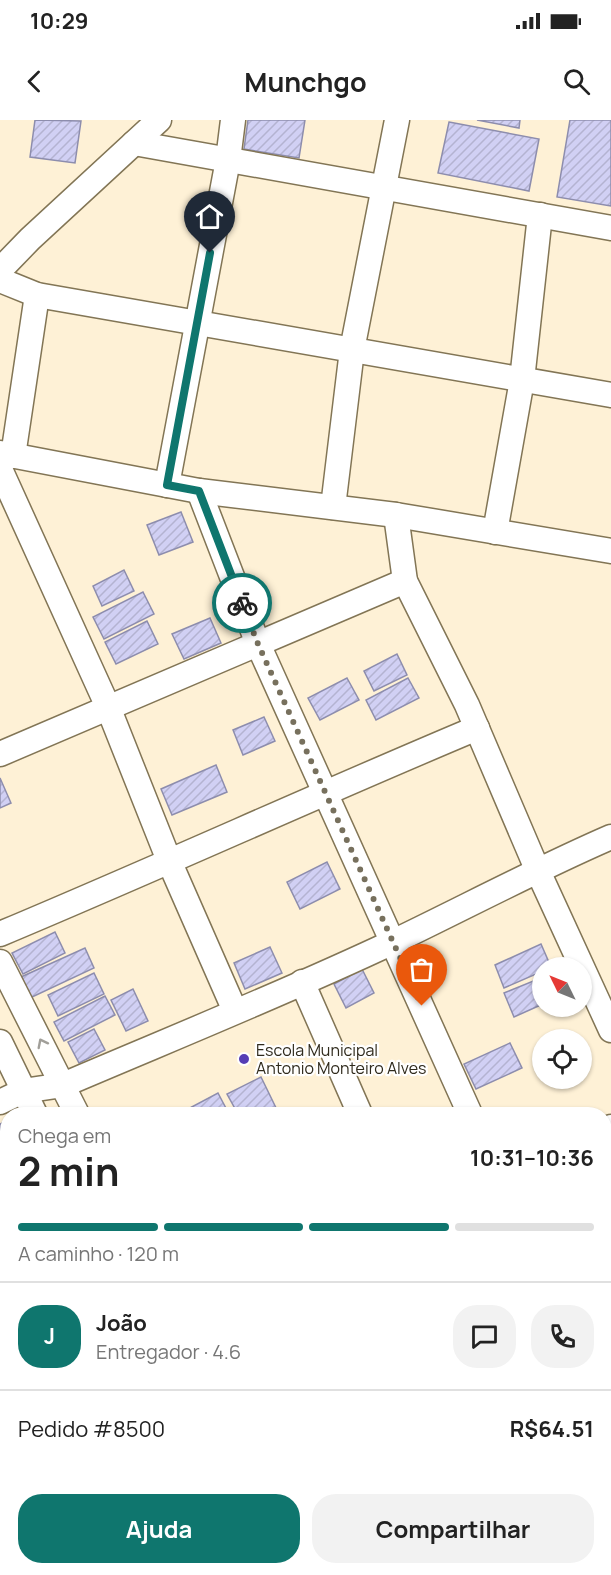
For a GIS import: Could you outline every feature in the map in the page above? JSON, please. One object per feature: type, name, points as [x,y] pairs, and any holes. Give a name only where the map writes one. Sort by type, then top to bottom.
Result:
[{"type":"street","points":[[0,270],[30,239],[159,120]]},
{"type":"street","points":[[167,485],[228,160],[233,120]]},
{"type":"street","points":[[333,507],[352,350],[382,187],[397,120]]},
{"type":"street","points":[[134,143],[611,228]]},
{"type":"street","points":[[495,532],[522,380],[540,215]]},
{"type":"street","points":[[0,279],[37,295],[611,395]]},
{"type":"street","points":[[37,295],[4,459],[108,707],[170,863],[235,1011]]},
{"type":"street","points":[[4,459],[199,491],[396,515],[611,550]]},
{"type":"street","points":[[199,491],[258,644],[467,1107]]},
{"type":"street","points":[[396,515],[405,581],[477,728],[537,869],[611,1030]]},
{"type":"street","points":[[0,754],[405,581]]},
{"type":"street","points":[[0,934],[170,863],[325,791],[477,728]]},
{"type":"street","points":[[0,1102],[23,1091],[63,1084],[302,982],[393,942],[537,869],[611,837]]},
{"type":"street","points":[[0,962],[74,1107]]},
{"type":"street","points":[[302,982],[357,1107]]},
{"type":"street","points":[[0,1042],[31,1107]]},
{"type":"building","points":[[35,120],[81,121],[75,163],[30,157]]},
{"type":"building","points":[[248,120],[305,120],[299,158],[244,149]]},
{"type":"building","points":[[477,120],[520,120],[519,128]]},
{"type":"building","points":[[570,120],[611,120],[611,206],[557,197]]},
{"type":"building","points":[[449,122],[539,139],[529,191],[438,173]]},
{"type":"building","points":[[181,512],[193,542],[159,555],[147,525]]},
{"type":"building","points":[[124,570],[134,591],[102,606],[93,586]]},
{"type":"building","points":[[143,592],[154,614],[104,639],[93,617]]},
{"type":"building","points":[[210,618],[221,643],[184,659],[172,634]]},
{"type":"building","points":[[147,621],[158,644],[116,664],[105,642]]},
{"type":"building","points":[[397,654],[407,675],[374,691],[364,671]]},
{"type":"building","points":[[347,678],[359,700],[320,720],[308,698]]},
{"type":"building","points":[[408,678],[419,698],[376,720],[366,700]]},
{"type":"building","points":[[264,717],[275,741],[243,755],[233,730]]},
{"type":"building","points":[[216,765],[227,792],[172,815],[161,789]]},
{"type":"building","points":[[0,778],[11,803],[0,808]]},
{"type":"building","points":[[327,862],[340,889],[300,909],[287,882]]},
{"type":"building","points":[[55,932],[65,953],[23,974],[12,953]]},
{"type":"building","points":[[541,944],[547,957],[532,957],[532,976],[504,988],[495,965]]},
{"type":"building","points":[[270,947],[282,973],[245,989],[234,963]]},
{"type":"building","points":[[85,948],[94,968],[30,998],[21,977]]},
{"type":"building","points":[[362,969],[374,993],[346,1008],[334,984]]},
{"type":"building","points":[[94,973],[104,994],[58,1016],[48,995]]},
{"type":"building","points":[[532,982],[532,1009],[514,1017],[504,993]]},
{"type":"building","points":[[133,989],[148,1021],[126,1031],[111,1000]]},
{"type":"building","points":[[105,996],[115,1015],[64,1041],[54,1022]]},
{"type":"building","points":[[94,1029],[105,1050],[79,1063],[68,1042]]},
{"type":"building","points":[[510,1043],[522,1068],[476,1089],[464,1064]]},
{"type":"building","points":[[261,1077],[276,1107],[234,1107],[227,1094]]},
{"type":"building","points":[[218,1093],[225,1107],[192,1107]]},
{"type":"way so far","points":[[242,603],[258,644],[422,1006]]},
{"type":"place","name":"Escola Municipal Antonio Monteiro Alves","points":[[244,1059]]},
{"type":"route","points":[[210,253],[167,485],[199,491],[242,603]]}]
